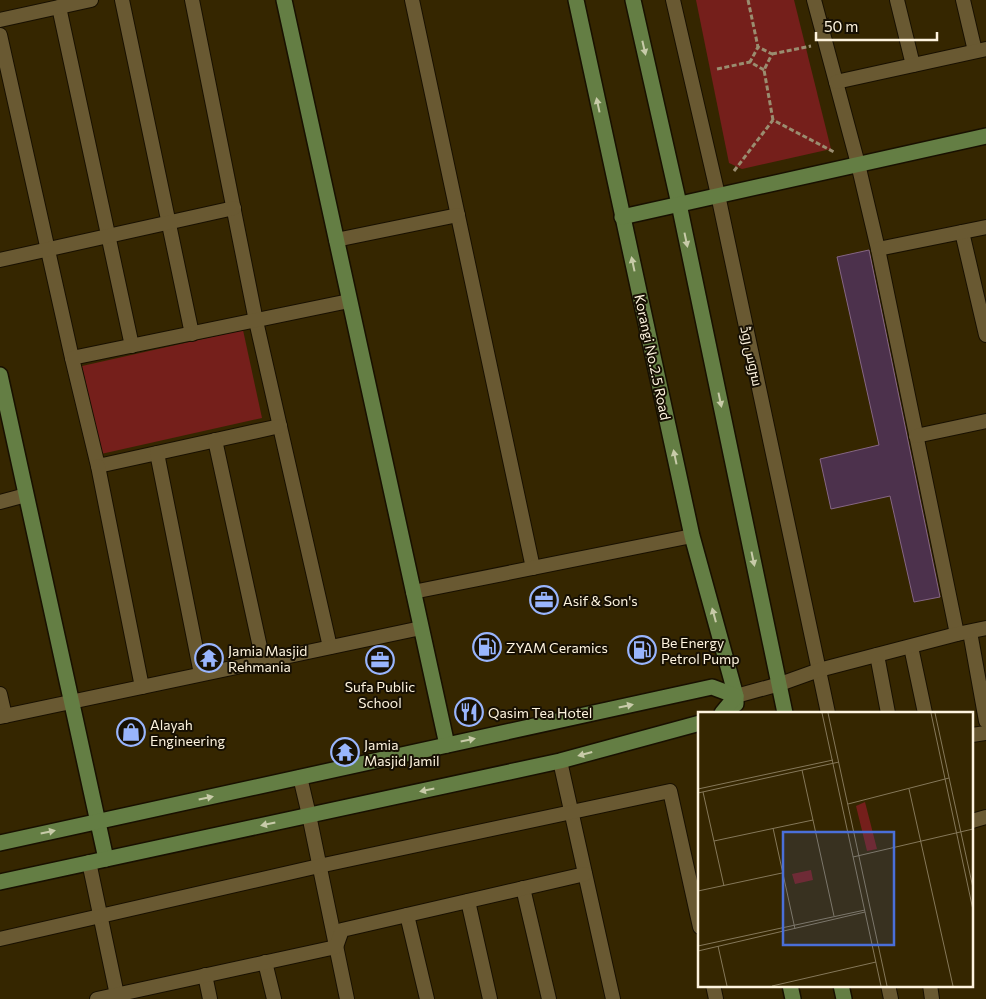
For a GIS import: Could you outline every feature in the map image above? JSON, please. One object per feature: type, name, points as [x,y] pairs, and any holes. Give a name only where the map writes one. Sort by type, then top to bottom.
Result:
[{"type":"street","points":[[0,20],[91,0]]},
{"type":"street","points":[[122,0],[192,334]]},
{"type":"street","points":[[192,0],[256,321],[330,647]]},
{"type":"street","points":[[284,0],[447,745]]},
{"type":"street","points":[[412,0],[533,568]]},
{"type":"street","name":"Korangi No.2.5 Road","points":[[576,0],[692,536],[736,696],[735,712]]},
{"type":"street","points":[[633,0],[679,204],[785,712]]},
{"type":"street","name":"سروس روڈ","points":[[672,0],[718,196],[828,712]]},
{"type":"street","points":[[814,0],[858,164],[878,249],[916,436],[986,721]]},
{"type":"street","points":[[897,0],[913,65]]},
{"type":"street","points":[[836,82],[980,50],[963,0]]},
{"type":"street","points":[[59,7],[132,346]]},
{"type":"street","points":[[0,35],[98,466],[142,687]]},
{"type":"street","points":[[622,217],[986,136]]},
{"type":"street","points":[[0,260],[234,208]]},
{"type":"street","points":[[336,240],[458,215]]},
{"type":"street","points":[[878,249],[986,226]]},
{"type":"street","points":[[962,232],[986,335]]},
{"type":"street","points":[[72,358],[349,301]]},
{"type":"street","points":[[0,375],[106,859]]},
{"type":"street","points":[[916,436],[986,423]]},
{"type":"street","points":[[98,466],[280,426]]},
{"type":"street","points":[[215,440],[263,661]]},
{"type":"street","points":[[157,453],[201,674]]},
{"type":"street","points":[[0,502],[26,495]]},
{"type":"street","points":[[413,592],[692,536]]},
{"type":"street","points":[[0,694],[2,716],[421,628]]},
{"type":"street","points":[[723,712],[736,696],[780,684],[819,670],[986,628]]},
{"type":"street","points":[[911,646],[925,712]]},
{"type":"street","points":[[877,655],[888,712]]},
{"type":"street","points":[[0,843],[712,687],[736,696]]},
{"type":"street","points":[[0,882],[560,761],[698,724]]},
{"type":"street","points":[[560,761],[613,999]]},
{"type":"street","points":[[300,777],[348,999]]},
{"type":"street","points":[[0,939],[320,866],[670,791],[698,918]]},
{"type":"street","points":[[89,862],[118,994]]},
{"type":"street","points":[[336,947],[342,930],[585,874]]},
{"type":"street","points":[[523,888],[549,999]]},
{"type":"street","points":[[468,901],[490,999]]},
{"type":"street","points":[[407,915],[426,999]]},
{"type":"street","points":[[97,999],[118,994],[146,994],[205,975],[336,947]]},
{"type":"street","points":[[265,962],[274,999]]},
{"type":"street","points":[[205,975],[210,999]]},
{"type":"street","points":[[713,986],[716,999]]},
{"type":"street","points":[[790,986],[792,999]]},
{"type":"street","points":[[842,986],[844,999]]},
{"type":"street","points":[[888,986],[891,999]]},
{"type":"street","points":[[930,986],[932,999]]},
{"type":"path","points":[[748,0],[758,47],[750,62]]},
{"type":"path","points":[[758,47],[772,54],[811,46]]},
{"type":"path","points":[[734,172],[773,120],[764,70],[772,54]]},
{"type":"path","points":[[717,69],[750,62],[764,70]]},
{"type":"path","points":[[773,120],[834,152]]},
{"type":"shaded area","points":[[696,0],[794,0],[831,149],[742,169],[729,163]]},
{"type":"shaded area","points":[[243,330],[262,418],[101,454],[82,366]]},
{"type":"building","points":[[869,250],[940,597],[914,602],[890,496],[831,509],[820,459],[879,445],[837,257]]},
{"type":"place","name":"Asif & Son's","points":[[544,600]]},
{"type":"place","name":"ZYAM Ceramics","points":[[487,647]]},
{"type":"place","name":"Be Energy Petrol Pump","points":[[642,650]]},
{"type":"place","name":"Jamia Masjid Rehmania","points":[[209,658]]},
{"type":"place","name":"Sufa Public School","points":[[380,660]]},
{"type":"place","name":"Qasim Tea Hotel","points":[[469,712]]},
{"type":"place","name":"Alayah Engineering","points":[[131,732]]},
{"type":"place","name":"Jamia Masjid Jamil","points":[[345,752]]}]
